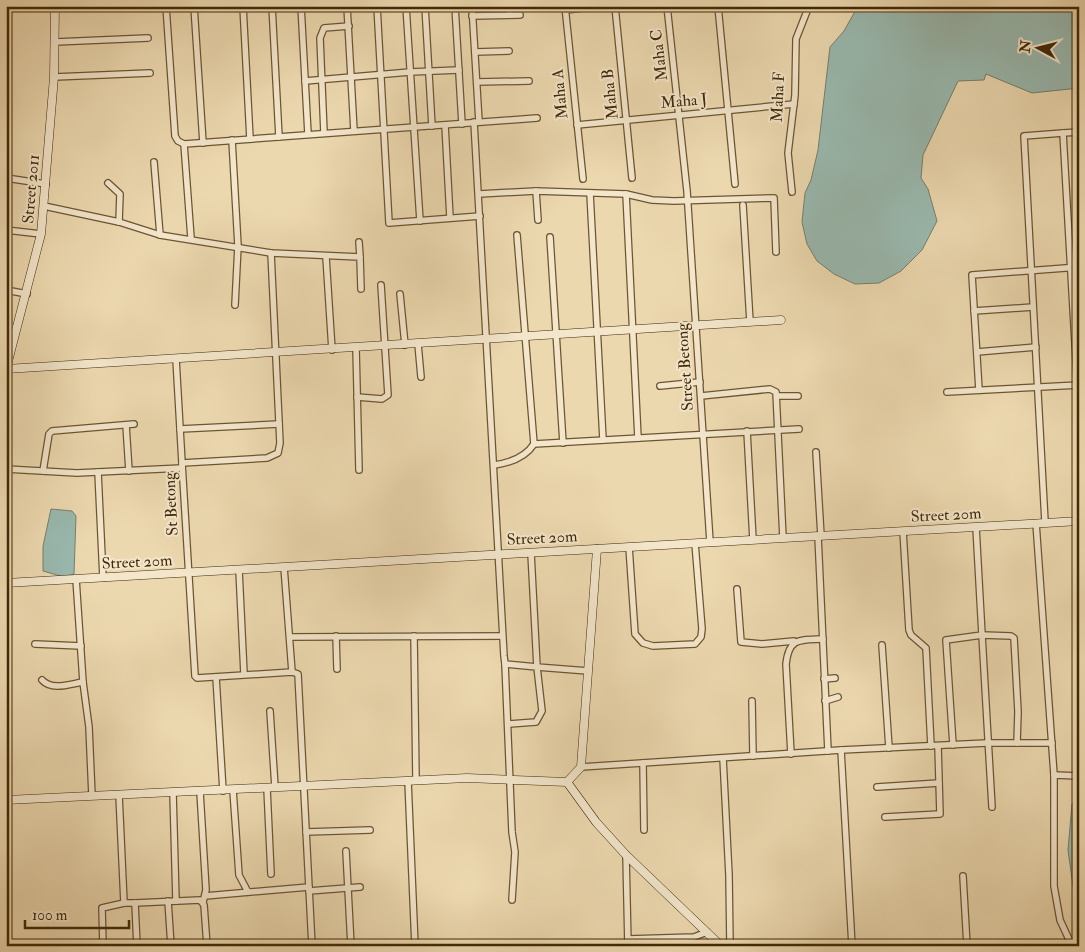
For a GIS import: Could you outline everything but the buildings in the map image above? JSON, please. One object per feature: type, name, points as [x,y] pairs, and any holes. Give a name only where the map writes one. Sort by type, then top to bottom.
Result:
[{"type":"street","name":"Street 2011","points":[[6,370],[41,234],[54,77],[55,6]]},
{"type":"street","points":[[166,6],[175,136],[178,141],[184,144],[537,118]]},
{"type":"street","points":[[194,6],[203,143]]},
{"type":"street","points":[[243,6],[250,139]]},
{"type":"street","points":[[272,6],[279,136]]},
{"type":"street","points":[[301,6],[308,134]]},
{"type":"street","points":[[347,6],[354,131]]},
{"type":"street","points":[[377,6],[389,223],[480,216]]},
{"type":"street","points":[[406,6],[420,221]]},
{"type":"street","points":[[425,6],[432,126]]},
{"type":"street","points":[[455,6],[462,124]]},
{"type":"street","points":[[472,6],[477,82],[478,194],[502,636],[509,724],[512,832],[515,852],[512,900]]},
{"type":"street","points":[[510,6],[510,16]]},
{"type":"street","points":[[566,8],[600,6]]},
{"type":"street","name":"Maha B","points":[[616,6],[632,178]]},
{"type":"street","name":"Maha C","points":[[667,6],[687,191]]},
{"type":"street","points":[[718,6],[735,184]]},
{"type":"street","name":"Maha F","points":[[792,192],[788,153],[794,104],[796,40],[809,6]]},
{"type":"street","name":"Maha A","points":[[566,8],[583,179]]},
{"type":"street","points":[[472,16],[520,15]]},
{"type":"street","points":[[324,133],[319,44],[322,30],[349,26]]},
{"type":"street","points":[[55,42],[148,38]]},
{"type":"street","points":[[475,52],[509,51]]},
{"type":"street","points":[[305,81],[458,70]]},
{"type":"street","points":[[54,77],[150,73]]},
{"type":"street","points":[[477,82],[530,80]]},
{"type":"street","name":"Maha J","points":[[577,125],[794,104]]},
{"type":"street","points":[[445,125],[450,218]]},
{"type":"street","points":[[1046,522],[1024,136],[1079,132]]},
{"type":"street","points":[[1063,133],[1079,414]]},
{"type":"street","points":[[232,140],[238,246],[235,305]]},
{"type":"street","points":[[184,144],[191,238]]},
{"type":"street","points":[[154,162],[160,234]]},
{"type":"street","points":[[6,178],[46,184]]},
{"type":"street","points":[[108,182],[120,194],[119,222]]},
{"type":"street","points":[[478,194],[536,191],[626,194],[652,200],[774,198],[776,252]]},
{"type":"street","points":[[536,191],[538,220]]},
{"type":"street","name":"Street Betong","points":[[687,191],[710,542]]},
{"type":"street","points":[[590,193],[603,440]]},
{"type":"street","points":[[626,194],[638,438]]},
{"type":"street","points":[[743,205],[750,322]]},
{"type":"street","points":[[44,206],[119,222],[160,234],[270,253],[326,257],[360,257]]},
{"type":"street","points":[[6,230],[41,234]]},
{"type":"street","points":[[494,465],[522,456],[534,444],[517,235]]},
{"type":"street","points":[[550,236],[563,443]]},
{"type":"street","points":[[359,242],[361,289]]},
{"type":"street","points":[[6,469],[128,471],[266,458],[278,452],[277,353],[270,253]]},
{"type":"street","points":[[326,257],[332,350]]},
{"type":"street","points":[[979,390],[972,275],[1079,267]]},
{"type":"street","points":[[357,397],[380,400],[387,398],[389,391],[384,346],[381,285]]},
{"type":"street","points":[[6,290],[27,294]]},
{"type":"street","points":[[400,294],[405,345]]},
{"type":"street","points":[[974,311],[1034,307]]},
{"type":"street","points":[[6,370],[597,334],[781,320]]},
{"type":"street","points":[[418,344],[421,377]]},
{"type":"street","points":[[356,348],[359,470]]},
{"type":"street","points":[[976,352],[1036,348]]},
{"type":"street","name":"St Betong","points":[[176,359],[194,673],[197,678],[216,677]]},
{"type":"street","points":[[660,386],[700,382]]},
{"type":"street","points":[[947,392],[1078,385]]},
{"type":"street","points":[[701,396],[770,389],[776,392],[783,538]]},
{"type":"street","points":[[777,396],[798,396]]},
{"type":"street","points":[[44,471],[48,434],[52,431],[134,424]]},
{"type":"street","points":[[180,429],[279,424]]},
{"type":"street","points":[[126,425],[128,471]]},
{"type":"street","points":[[534,444],[799,429]]},
{"type":"street","points":[[747,431],[754,540]]},
{"type":"street","points":[[816,452],[828,751]]},
{"type":"street","points":[[98,472],[103,578]]},
{"type":"street","name":"Street 20m","points":[[6,584],[1079,520]]},
{"type":"street","points":[[1036,523],[1054,775],[1054,886],[1060,920],[1072,946]]},
{"type":"street","points":[[976,527],[992,807]]},
{"type":"street","points":[[885,817],[940,814],[939,782],[934,746],[926,648],[911,635],[909,630],[903,531]]},
{"type":"street","points":[[629,547],[635,634],[642,643],[653,646],[696,644],[701,637],[702,629],[695,543]]},
{"type":"street","points":[[567,782],[581,767],[597,549]]},
{"type":"street","points":[[509,724],[536,722],[542,711],[537,667],[531,553]]},
{"type":"street","points":[[284,567],[291,637],[292,672]]},
{"type":"street","points":[[240,570],[244,674]]},
{"type":"street","points":[[76,579],[92,796]]},
{"type":"street","points":[[737,588],[741,642],[762,644],[823,639]]},
{"type":"street","points":[[953,745],[946,640],[982,635],[1011,636],[1014,638],[1018,712],[1017,742]]},
{"type":"street","points":[[336,636],[337,669]]},
{"type":"street","points":[[414,636],[412,780],[416,946]]},
{"type":"street","points":[[291,637],[502,636]]},
{"type":"street","points":[[791,754],[786,664],[787,651],[791,644],[799,640]]},
{"type":"street","points":[[35,644],[81,646]]},
{"type":"street","points":[[882,645],[889,748]]},
{"type":"street","points":[[505,664],[588,671]]},
{"type":"street","points":[[223,791],[216,677],[292,672],[298,674],[312,946]]},
{"type":"street","points":[[824,679],[835,678]]},
{"type":"street","points":[[42,680],[47,685],[52,686],[83,682]]},
{"type":"street","points":[[825,702],[838,697]]},
{"type":"street","points":[[752,702],[753,756]]},
{"type":"street","points":[[270,711],[271,874]]},
{"type":"street","points":[[581,767],[841,750],[1017,742],[1052,744]]},
{"type":"street","points":[[841,750],[852,946]]},
{"type":"street","points":[[723,758],[729,874],[730,946]]},
{"type":"street","points":[[643,763],[644,830]]},
{"type":"street","points":[[1054,775],[1079,776]]},
{"type":"street","points":[[6,800],[223,791],[412,780],[511,779],[567,782]]},
{"type":"street","points":[[567,782],[596,822],[626,854],[721,946]]},
{"type":"street","points":[[877,787],[939,782]]},
{"type":"street","points":[[233,790],[239,875],[248,892]]},
{"type":"street","points":[[200,792],[207,946]]},
{"type":"street","points":[[173,793],[176,901]]},
{"type":"street","points":[[119,795],[124,903]]},
{"type":"street","points":[[306,832],[370,830]]},
{"type":"street","points":[[346,852],[351,946]]},
{"type":"street","points":[[626,854],[628,942],[694,937],[707,932]]},
{"type":"street","points":[[963,876],[967,946]]},
{"type":"street","points":[[103,946],[102,908],[124,903],[204,899],[248,892],[360,888]]},
{"type":"street","points":[[168,901],[170,946]]},
{"type":"street","points":[[135,903],[137,946]]},
{"type":"water","points":[[858,6],[1079,6],[1079,88],[1032,93],[986,74],[984,80],[958,81],[923,155],[921,178],[928,189],[937,221],[922,250],[901,271],[879,283],[855,284],[834,274],[817,261],[807,244],[802,222],[805,193],[811,180],[818,150],[830,47],[844,31]]},
{"type":"water","points":[[51,509],[72,511],[76,516],[74,574],[64,577],[43,571],[43,546]]},
{"type":"water","points":[[1079,802],[1079,930],[1068,850],[1072,804]]}]
